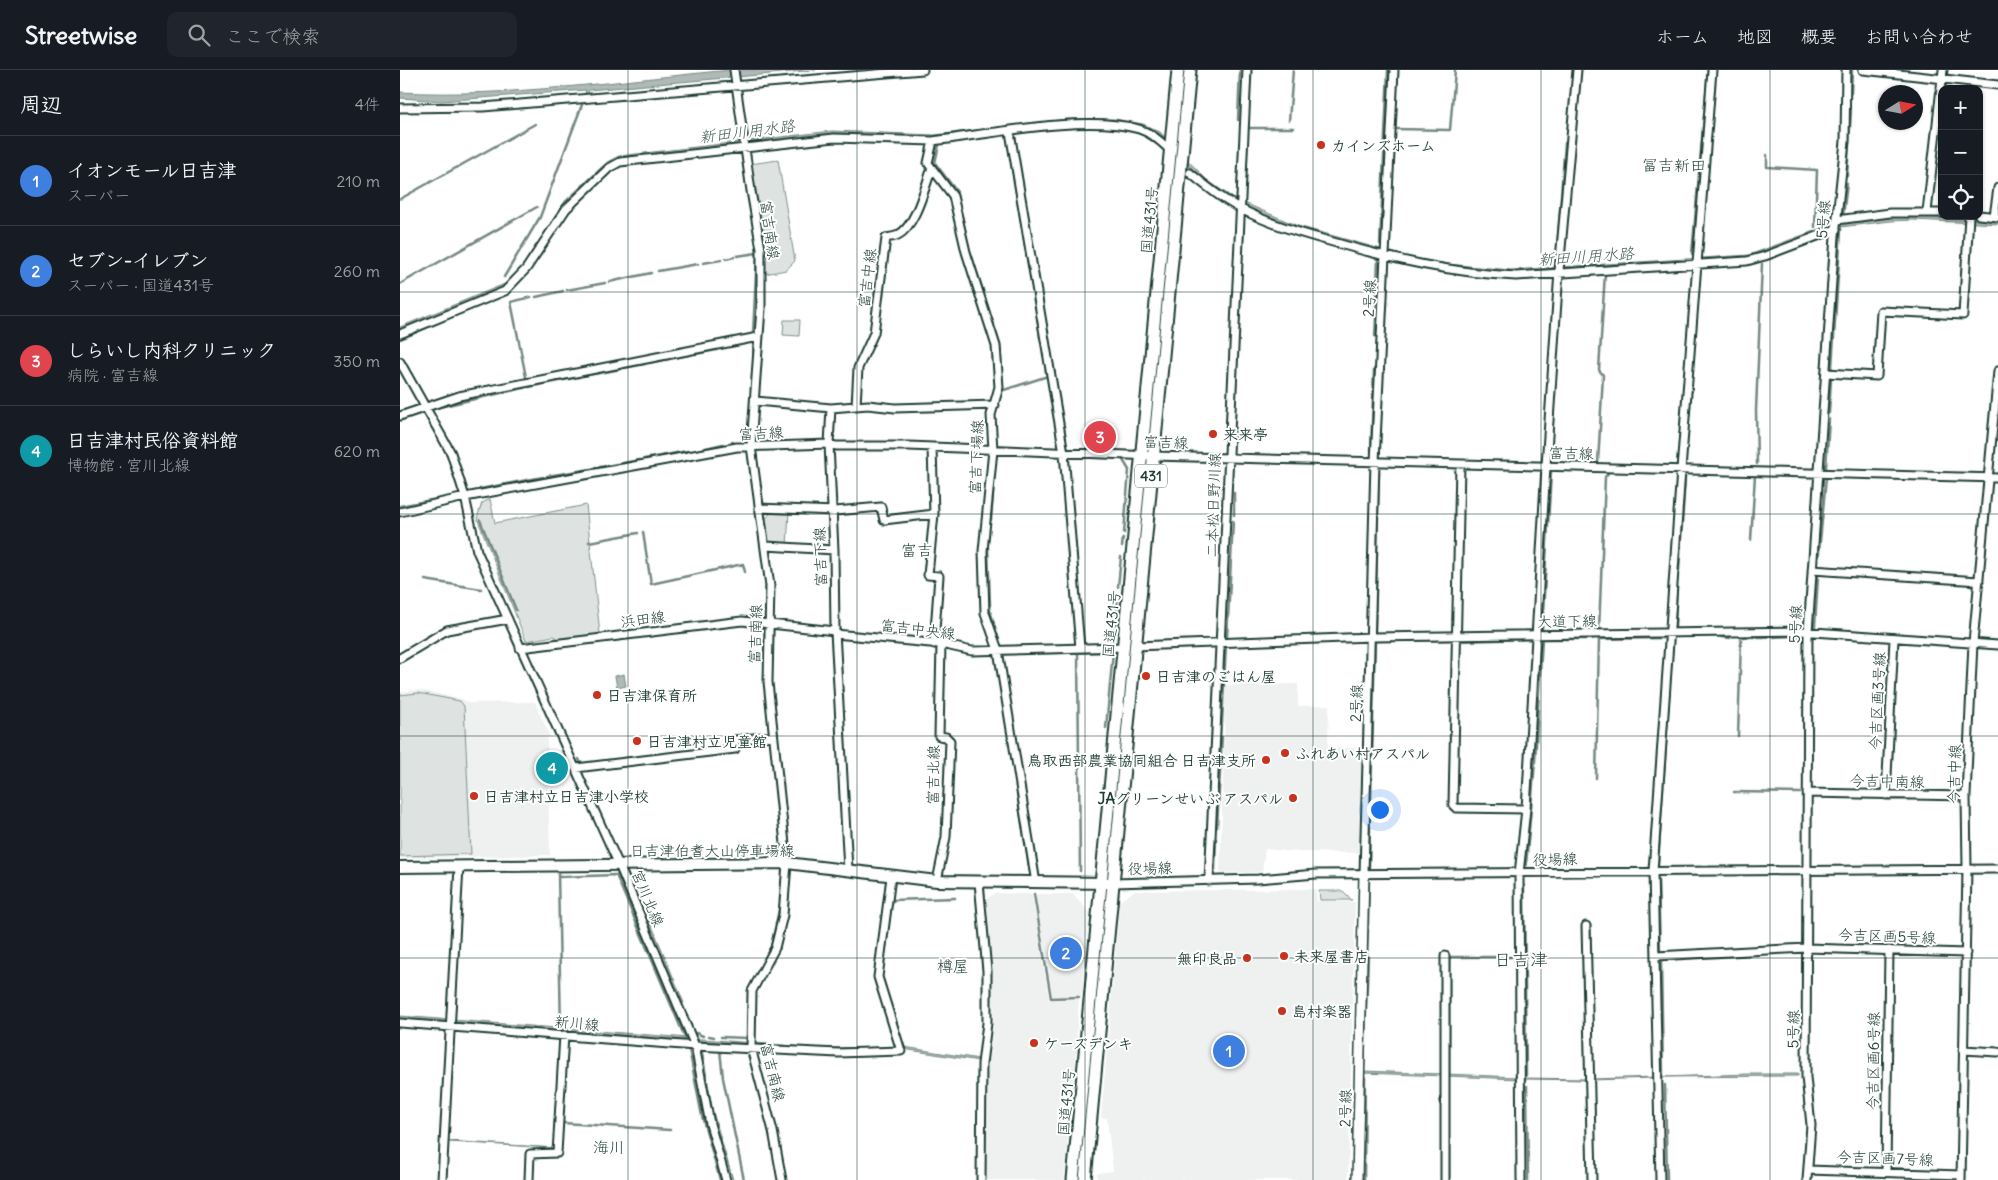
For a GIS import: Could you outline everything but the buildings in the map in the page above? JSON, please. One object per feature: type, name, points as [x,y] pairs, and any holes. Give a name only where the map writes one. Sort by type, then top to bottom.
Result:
[{"type":"highway","name":"国道431号","points":[[1148,456],[1178,70]]},
{"type":"highway","name":"国道431号","points":[[1072,1180],[1107,883],[1148,456],[1190,70]]},
{"type":"highway","name":"国道431号","points":[[1085,1180],[1107,883]]},
{"type":"main road","name":"日吉津伯耆大山停車場線","points":[[400,867],[788,863],[891,877],[937,881],[1107,883]]},
{"type":"street","name":"富吉南線","points":[[734,70],[761,249],[761,308],[751,446],[770,586],[767,667],[772,736],[788,863],[783,914],[776,948],[752,991],[751,1048],[773,1130],[782,1180]]},
{"type":"street","points":[[400,108],[418,110],[483,107],[736,83],[923,70]]},
{"type":"street","name":"二本松日野川線","points":[[1209,881],[1247,70]]},
{"type":"street","name":"2号線","points":[[1357,1180],[1375,462],[1394,70]]},
{"type":"street","points":[[1521,1180],[1519,874],[1526,809],[1559,270],[1577,70]]},
{"type":"street","points":[[1660,1180],[1653,871],[1680,470],[1712,70]]},
{"type":"street","name":"5号線","points":[[1808,1180],[1810,1126],[1806,1077],[1808,632],[1837,225],[1845,141],[1846,70]]},
{"type":"street","points":[[1863,70],[1998,85]]},
{"type":"street","points":[[1927,212],[1943,70]]},
{"type":"street","points":[[400,334],[505,291],[526,270],[566,208],[609,168],[620,162],[834,138],[933,141],[1077,124],[1139,129],[1152,134],[1171,151]]},
{"type":"street","points":[[1010,132],[1064,453],[1080,648]]},
{"type":"street","points":[[932,168],[928,163],[933,141]]},
{"type":"street","name":"富吉下場線","points":[[932,168],[953,196],[966,252],[996,346],[1000,387],[991,415],[993,450],[983,551],[985,613],[998,650],[1036,883]]},
{"type":"street","name":"富吉中線","points":[[856,406],[858,368],[874,333],[886,238],[898,235],[908,225],[919,204],[932,168]]},
{"type":"street","points":[[1190,173],[1223,198],[1240,208],[1304,234],[1384,257],[1446,271],[1516,276],[1559,270],[1747,261],[1837,225],[1890,213],[1938,213]]},
{"type":"street","points":[[1983,215],[1996,217],[1998,188]]},
{"type":"street","points":[[1826,373],[1877,376],[1881,311],[1963,315],[1969,220]]},
{"type":"street","points":[[400,416],[459,396],[758,337]]},
{"type":"street","name":"宮川北線","points":[[400,362],[451,452],[465,497],[477,551],[619,865],[696,1046],[710,1124],[726,1180]]},
{"type":"street","name":"今吉中線","points":[[1961,1177],[1966,953],[1966,796],[1973,644],[1998,371]]},
{"type":"street","points":[[755,401],[831,408],[856,406],[895,408],[995,405]]},
{"type":"street","name":"富吉下線","points":[[831,408],[829,444],[834,550],[835,633],[848,870]]},
{"type":"street","name":"富吉線","points":[[400,512],[465,497],[751,446],[829,444],[836,446],[1148,456],[1998,478]]},
{"type":"street","name":"富吉北線","points":[[932,448],[934,514],[928,574],[939,576],[937,644],[939,736],[946,737],[950,741],[946,837],[937,881]]},
{"type":"street","points":[[1460,464],[1452,805],[1456,808],[1526,809]]},
{"type":"street","points":[[759,508],[832,511],[881,507],[884,520],[934,514]]},
{"type":"street","points":[[766,546],[834,550]]},
{"type":"street","points":[[1812,570],[1979,581]]},
{"type":"street","points":[[400,658],[447,630],[508,619]]},
{"type":"street","name":"浜田線","points":[[520,648],[742,620],[769,622],[835,633]]},
{"type":"street","name":"大道下線","points":[[998,650],[1372,637],[1808,632],[1998,645]]},
{"type":"street","name":"富吉中央線","points":[[835,633],[937,644],[972,651],[998,650]]},
{"type":"street","name":"今吉区画3号線","points":[[1886,795],[1894,639]]},
{"type":"street","points":[[576,768],[735,749],[734,740],[772,736]]},
{"type":"street","name":"今吉中南線","points":[[1807,793],[1966,796]]},
{"type":"street","points":[[442,1180],[452,1026],[459,866]]},
{"type":"street","name":"役場線","points":[[1107,883],[1209,881],[1316,874],[1998,869]]},
{"type":"street","name":"新川線","points":[[400,1023],[696,1046],[838,1053],[901,1050],[878,977],[891,877]]},
{"type":"street","points":[[979,882],[987,971],[987,1023],[982,1064],[981,1180]]},
{"type":"street","points":[[1586,926],[1592,1180]]},
{"type":"street","name":"今吉区画5号線","points":[[1656,956],[1807,948],[1966,953]]},
{"type":"street","name":"今吉区画6号線","points":[[1886,1172],[1888,950]]},
{"type":"street","points":[[1445,956],[1446,1180]]},
{"type":"street","points":[[529,1180],[530,1154],[557,1153],[564,1035]]},
{"type":"street","points":[[1963,1050],[1998,1052]]},
{"type":"street","name":"今吉区画7号線","points":[[1808,1170],[1886,1172],[1961,1177]]},
{"type":"shaded area","points":[[730,70],[816,70],[589,90],[584,103],[582,103],[586,90],[441,101],[400,98],[400,92],[441,93],[523,90]]},
{"type":"shaded area","points":[[1067,119],[1115,119],[1143,124],[1160,132],[1207,180],[1233,198],[1298,226],[1413,258],[1447,264],[1511,270],[1749,255],[1833,224],[1901,216],[1938,218],[1938,220],[1998,221],[1998,224],[1913,220],[1891,221],[1832,228],[1749,258],[1510,274],[1446,268],[1300,230],[1227,198],[1201,178],[1160,136],[1149,130],[1115,123],[936,138],[831,134],[620,160],[572,199],[524,271],[507,287],[400,331],[400,327],[507,283],[521,269],[565,201],[607,162],[619,156],[832,131],[935,135]]},
{"type":"shaded area","points":[[778,160],[795,261],[786,270],[765,274],[765,248],[750,164]]},
{"type":"shaded area","points":[[446,318],[447,320],[400,340],[400,338]]},
{"type":"shaded area","points":[[784,320],[800,320],[799,336],[783,335]]},
{"type":"shaded area","points":[[490,499],[495,523],[586,505],[600,634],[558,639],[554,636],[526,641],[477,518],[482,503]]},
{"type":"shaded area","points":[[789,511],[787,546],[769,544],[766,518],[772,512]]},
{"type":"shaded area","points":[[624,674],[626,686],[617,688],[615,676]]},
{"type":"shaded area","name":"JAグリーンせいぶ アスパル","points":[[1298,684],[1298,706],[1329,705],[1328,748],[1365,748],[1361,853],[1300,852],[1265,849],[1262,872],[1220,873],[1226,685]]},
{"type":"shaded area","name":"日吉津村立日吉津小学校","points":[[419,690],[462,699],[468,703],[535,702],[550,737],[547,738],[550,855],[400,858],[400,692]]},
{"type":"shaded area","points":[[418,693],[460,701],[464,706],[471,854],[400,856],[400,695]]},
{"type":"shaded area","points":[[1316,889],[1317,901],[1355,902],[1348,1180],[1097,1180],[1097,1173],[1113,1171],[1107,1118],[1101,1118],[1120,901],[1134,891]]},
{"type":"shaded area","points":[[1319,891],[1343,891],[1352,900],[1320,900]]},
{"type":"shaded area","name":"ケーズデンキ","points":[[995,893],[1032,894],[1049,1000],[1079,999],[1075,1067],[1064,1180],[985,1180],[988,1066],[994,1020],[987,899]]},
{"type":"shaded area","points":[[1036,894],[1073,894],[1089,912],[1082,995],[1053,997]]},
{"type":"shaded area","points":[[650,921],[684,1003],[682,1003],[648,922]]},
{"type":"shaded area","points":[[400,1016],[820,1048],[904,1047],[979,1059],[979,1061],[903,1049],[819,1050],[400,1019]]},
{"type":"shaded area","points":[[700,1048],[702,1048],[713,1112],[733,1180],[711,1112]]},
{"type":"shaded area","points":[[1363,1071],[1444,1074],[1444,1076],[1363,1073]]},
{"type":"shaded area","points":[[1447,1074],[1517,1077],[1517,1079],[1447,1076]]},
{"type":"shaded area","points":[[1798,1074],[1798,1076],[1662,1077]]},
{"type":"shaded area","points":[[1655,1078],[1591,1080],[1591,1079]]},
{"type":"shaded area","points":[[1524,1079],[1588,1079],[1588,1080]]},
{"type":"shaded area","points":[[448,1141],[555,1148],[448,1142]]},
{"type":"waterway","points":[[1238,120],[1240,70]]},
{"type":"waterway","points":[[1289,121],[1293,70]]},
{"type":"waterway","points":[[1380,244],[1388,70]]},
{"type":"waterway","points":[[1395,129],[1450,130],[1455,70]]},
{"type":"waterway","points":[[1692,254],[1708,70]]},
{"type":"waterway","points":[[1851,93],[1852,70]]},
{"type":"waterway","points":[[504,277],[540,217],[583,102]]},
{"type":"waterway","points":[[1847,176],[1851,111]]},
{"type":"waterway","points":[[400,199],[535,124]]},
{"type":"waterway","points":[[1248,128],[1293,128]]},
{"type":"waterway","points":[[1008,142],[1014,180]]},
{"type":"waterway","name":"新田川用水路","points":[[1556,262],[1565,143]]},
{"type":"waterway","points":[[939,145],[935,163],[957,192]]},
{"type":"waterway","points":[[1767,155],[1767,167],[1817,170],[1815,227]]},
{"type":"waterway","points":[[1843,216],[1847,183]]},
{"type":"waterway","points":[[1015,186],[1028,263]]},
{"type":"waterway","points":[[957,195],[959,204]]},
{"type":"waterway","points":[[400,284],[537,207]]},
{"type":"waterway","points":[[961,212],[969,248]]},
{"type":"waterway","points":[[1832,368],[1841,229]]},
{"type":"waterway","points":[[970,251],[984,294]]},
{"type":"waterway","points":[[737,256],[757,253],[753,334]]},
{"type":"waterway","points":[[726,259],[734,257]]},
{"type":"waterway","points":[[1376,313],[1378,259]]},
{"type":"waterway","points":[[703,263],[721,260]]},
{"type":"waterway","points":[[658,271],[698,264]]},
{"type":"waterway","points":[[1757,464],[1756,410],[1762,264]]},
{"type":"waterway","points":[[1029,267],[1037,315]]},
{"type":"waterway","points":[[609,282],[651,273]]},
{"type":"waterway","points":[[1598,463],[1603,375],[1599,370],[1605,273]]},
{"type":"waterway","points":[[567,290],[605,283]]},
{"type":"waterway","points":[[536,297],[563,291]]},
{"type":"waterway","points":[[526,377],[511,302],[531,297]]},
{"type":"waterway","points":[[987,305],[990,315]]},
{"type":"waterway","points":[[1375,336],[1376,317]]},
{"type":"waterway","points":[[992,320],[994,324]]},
{"type":"waterway","points":[[1038,321],[1040,338]]},
{"type":"waterway","points":[[995,329],[1000,345],[1002,377]]},
{"type":"waterway","points":[[741,344],[751,342]]},
{"type":"waterway","points":[[753,343],[754,366]]},
{"type":"waterway","points":[[719,348],[734,345]]},
{"type":"waterway","points":[[696,354],[716,350]]},
{"type":"waterway","points":[[674,358],[693,354]]},
{"type":"waterway","points":[[648,363],[669,359]]},
{"type":"waterway","points":[[624,368],[645,364]]},
{"type":"waterway","points":[[583,376],[621,369]]},
{"type":"waterway","points":[[1371,451],[1374,369]]},
{"type":"waterway","points":[[1004,390],[1048,376]]},
{"type":"waterway","points":[[529,387],[579,377]]},
{"type":"waterway","points":[[1829,413],[1831,380]]},
{"type":"waterway","points":[[435,408],[524,388]]},
{"type":"waterway","points":[[400,420],[424,412]]},
{"type":"waterway","points":[[1826,468],[1829,419]]},
{"type":"waterway","points":[[729,443],[733,442]]},
{"type":"waterway","points":[[697,450],[723,444]]},
{"type":"waterway","points":[[644,459],[687,451]]},
{"type":"waterway","points":[[991,520],[996,457]]},
{"type":"waterway","points":[[600,467],[640,460]]},
{"type":"waterway","points":[[1123,460],[1129,470],[1124,533]]},
{"type":"waterway","points":[[547,476],[597,468]]},
{"type":"waterway","points":[[1375,633],[1379,472]]},
{"type":"waterway","points":[[1542,631],[1551,472]]},
{"type":"waterway","points":[[1599,631],[1605,477],[1608,473]]},
{"type":"waterway","points":[[1751,540],[1755,475]]},
{"type":"waterway","points":[[480,489],[543,477]]},
{"type":"waterway","points":[[1679,571],[1685,477]]},
{"type":"waterway","points":[[1818,563],[1826,478]]},
{"type":"waterway","points":[[752,479],[754,495]]},
{"type":"waterway","points":[[1234,493],[1234,515]]},
{"type":"waterway","points":[[400,506],[447,497]]},
{"type":"waterway","points":[[480,520],[516,610]]},
{"type":"waterway","points":[[1227,638],[1233,521]]},
{"type":"waterway","points":[[643,532],[651,584],[743,564],[745,572]]},
{"type":"waterway","points":[[589,542],[638,533]]},
{"type":"waterway","points":[[1122,547],[1123,538]]},
{"type":"waterway","points":[[988,548],[990,605]]},
{"type":"waterway","points":[[1118,587],[1121,557]]},
{"type":"waterway","points":[[1675,629],[1677,577]]},
{"type":"waterway","points":[[1815,626],[1818,577]]},
{"type":"waterway","points":[[425,580],[481,589]]},
{"type":"waterway","points":[[765,616],[766,580]]},
{"type":"waterway","points":[[1113,643],[1118,596]]},
{"type":"waterway","points":[[990,610],[1000,645]]},
{"type":"waterway","points":[[764,653],[765,626]]},
{"type":"waterway","points":[[1774,637],[1793,636]]},
{"type":"waterway","points":[[1798,636],[1803,636]]},
{"type":"waterway","points":[[1658,865],[1673,637]]},
{"type":"waterway","points":[[1721,637],[1730,638]]},
{"type":"waterway","points":[[1743,637],[1754,637]]},
{"type":"waterway","points":[[1758,637],[1768,637]]},
{"type":"waterway","points":[[1596,778],[1599,639],[1665,638]]},
{"type":"waterway","points":[[1460,641],[1532,639]]},
{"type":"waterway","points":[[1526,865],[1535,762],[1542,639],[1592,639]]},
{"type":"waterway","points":[[1738,736],[1741,639]]},
{"type":"waterway","points":[[1371,801],[1375,640]]},
{"type":"waterway","points":[[1376,641],[1453,640]]},
{"type":"waterway","points":[[1222,724],[1226,646]]},
{"type":"waterway","points":[[1003,654],[1113,652],[1106,728]]},
{"type":"waterway","points":[[1078,653],[1080,871]]},
{"type":"waterway","points":[[1003,657],[1007,686]]},
{"type":"waterway","points":[[1217,827],[1222,737]]},
{"type":"waterway","points":[[772,755],[780,830]]},
{"type":"waterway","points":[[579,759],[581,764]]},
{"type":"waterway","points":[[1016,786],[1030,872]]},
{"type":"waterway","points":[[1734,792],[1800,793]]},
{"type":"waterway","points":[[1370,811],[1370,817]]},
{"type":"waterway","points":[[1369,867],[1370,827]]},
{"type":"waterway","points":[[1215,870],[1216,839]]},
{"type":"waterway","points":[[558,873],[561,1031]]},
{"type":"waterway","points":[[558,877],[616,875],[686,1040]]},
{"type":"waterway","points":[[1658,879],[1660,952]]},
{"type":"waterway","points":[[1368,924],[1369,881]]},
{"type":"waterway","points":[[1524,886],[1526,1075]]},
{"type":"waterway","points":[[1034,894],[1051,998],[1079,997]]},
{"type":"waterway","points":[[892,900],[955,898]]},
{"type":"waterway","points":[[765,958],[771,947],[780,905]]},
{"type":"waterway","points":[[888,927],[890,913]]},
{"type":"waterway","points":[[1590,925],[1591,983]]},
{"type":"waterway","points":[[1367,951],[1368,930]]},
{"type":"waterway","points":[[886,947],[887,937]]},
{"type":"waterway","points":[[884,957],[885,950]]},
{"type":"waterway","points":[[1364,1067],[1368,956]]},
{"type":"waterway","points":[[1449,1073],[1449,959],[1451,957],[1511,957]]},
{"type":"waterway","points":[[1661,960],[1663,1073]]},
{"type":"waterway","points":[[882,977],[892,1009]]},
{"type":"waterway","points":[[894,1015],[901,1039]]},
{"type":"waterway","points":[[696,1033],[703,1036]]},
{"type":"waterway","points":[[709,1036],[714,1037]]},
{"type":"waterway","points":[[721,1037],[747,1038]]},
{"type":"waterway","points":[[559,1061],[560,1042]]},
{"type":"waterway","points":[[689,1049],[702,1116],[720,1180]]},
{"type":"waterway","points":[[720,1050],[723,1078],[744,1180]]},
{"type":"waterway","points":[[1364,1180],[1365,1078]]},
{"type":"waterway","points":[[1665,1085],[1667,1180]]},
{"type":"waterway","points":[[1527,1086],[1528,1180]]},
{"type":"waterway","points":[[563,1123],[670,1130]]},
{"type":"waterway","points":[[1449,1146],[1449,1180]]},
{"type":"place","name":"カインズホーム","points":[[1321,145]]},
{"type":"place","name":"来来亭","points":[[1213,434]]},
{"type":"place","name":"しらいし内科クリニック","points":[[1100,437]]},
{"type":"place","name":"日吉津のごはん屋","points":[[1146,676]]},
{"type":"place","name":"日吉津保育所","points":[[597,695]]},
{"type":"place","name":"日吉津村立児童館","points":[[637,741]]},
{"type":"place","name":"ふれあい村アスパル","points":[[1285,753]]},
{"type":"place","name":"鳥取西部農業協同組合 日吉津支所","points":[[1266,760]]},
{"type":"place","name":"日吉津村民俗資料館","points":[[552,768]]},
{"type":"place","name":"日吉津村立日吉津小学校","points":[[474,796]]},
{"type":"place","name":"JAグリーンせいぶ アスパル","points":[[1293,798]]},
{"type":"place","name":"セブン-イレブン","points":[[1066,953]]},
{"type":"place","name":"未来屋書店","points":[[1284,956]]},
{"type":"place","name":"無印良品","points":[[1247,958]]},
{"type":"place","name":"島村楽器","points":[[1282,1011]]},
{"type":"place","name":"ケーズデンキ","points":[[1034,1043]]},
{"type":"place","name":"イオンモール日吉津","points":[[1229,1051]]},
{"type":"district","name":"冨吉新田","points":[[1674,165]]},
{"type":"district","name":"富吉","points":[[917,550]]},
{"type":"district","name":"日吉津","points":[[1521,959]]},
{"type":"district","name":"樽屋","points":[[953,966]]},
{"type":"district","name":"海川","points":[[609,1147]]}]
